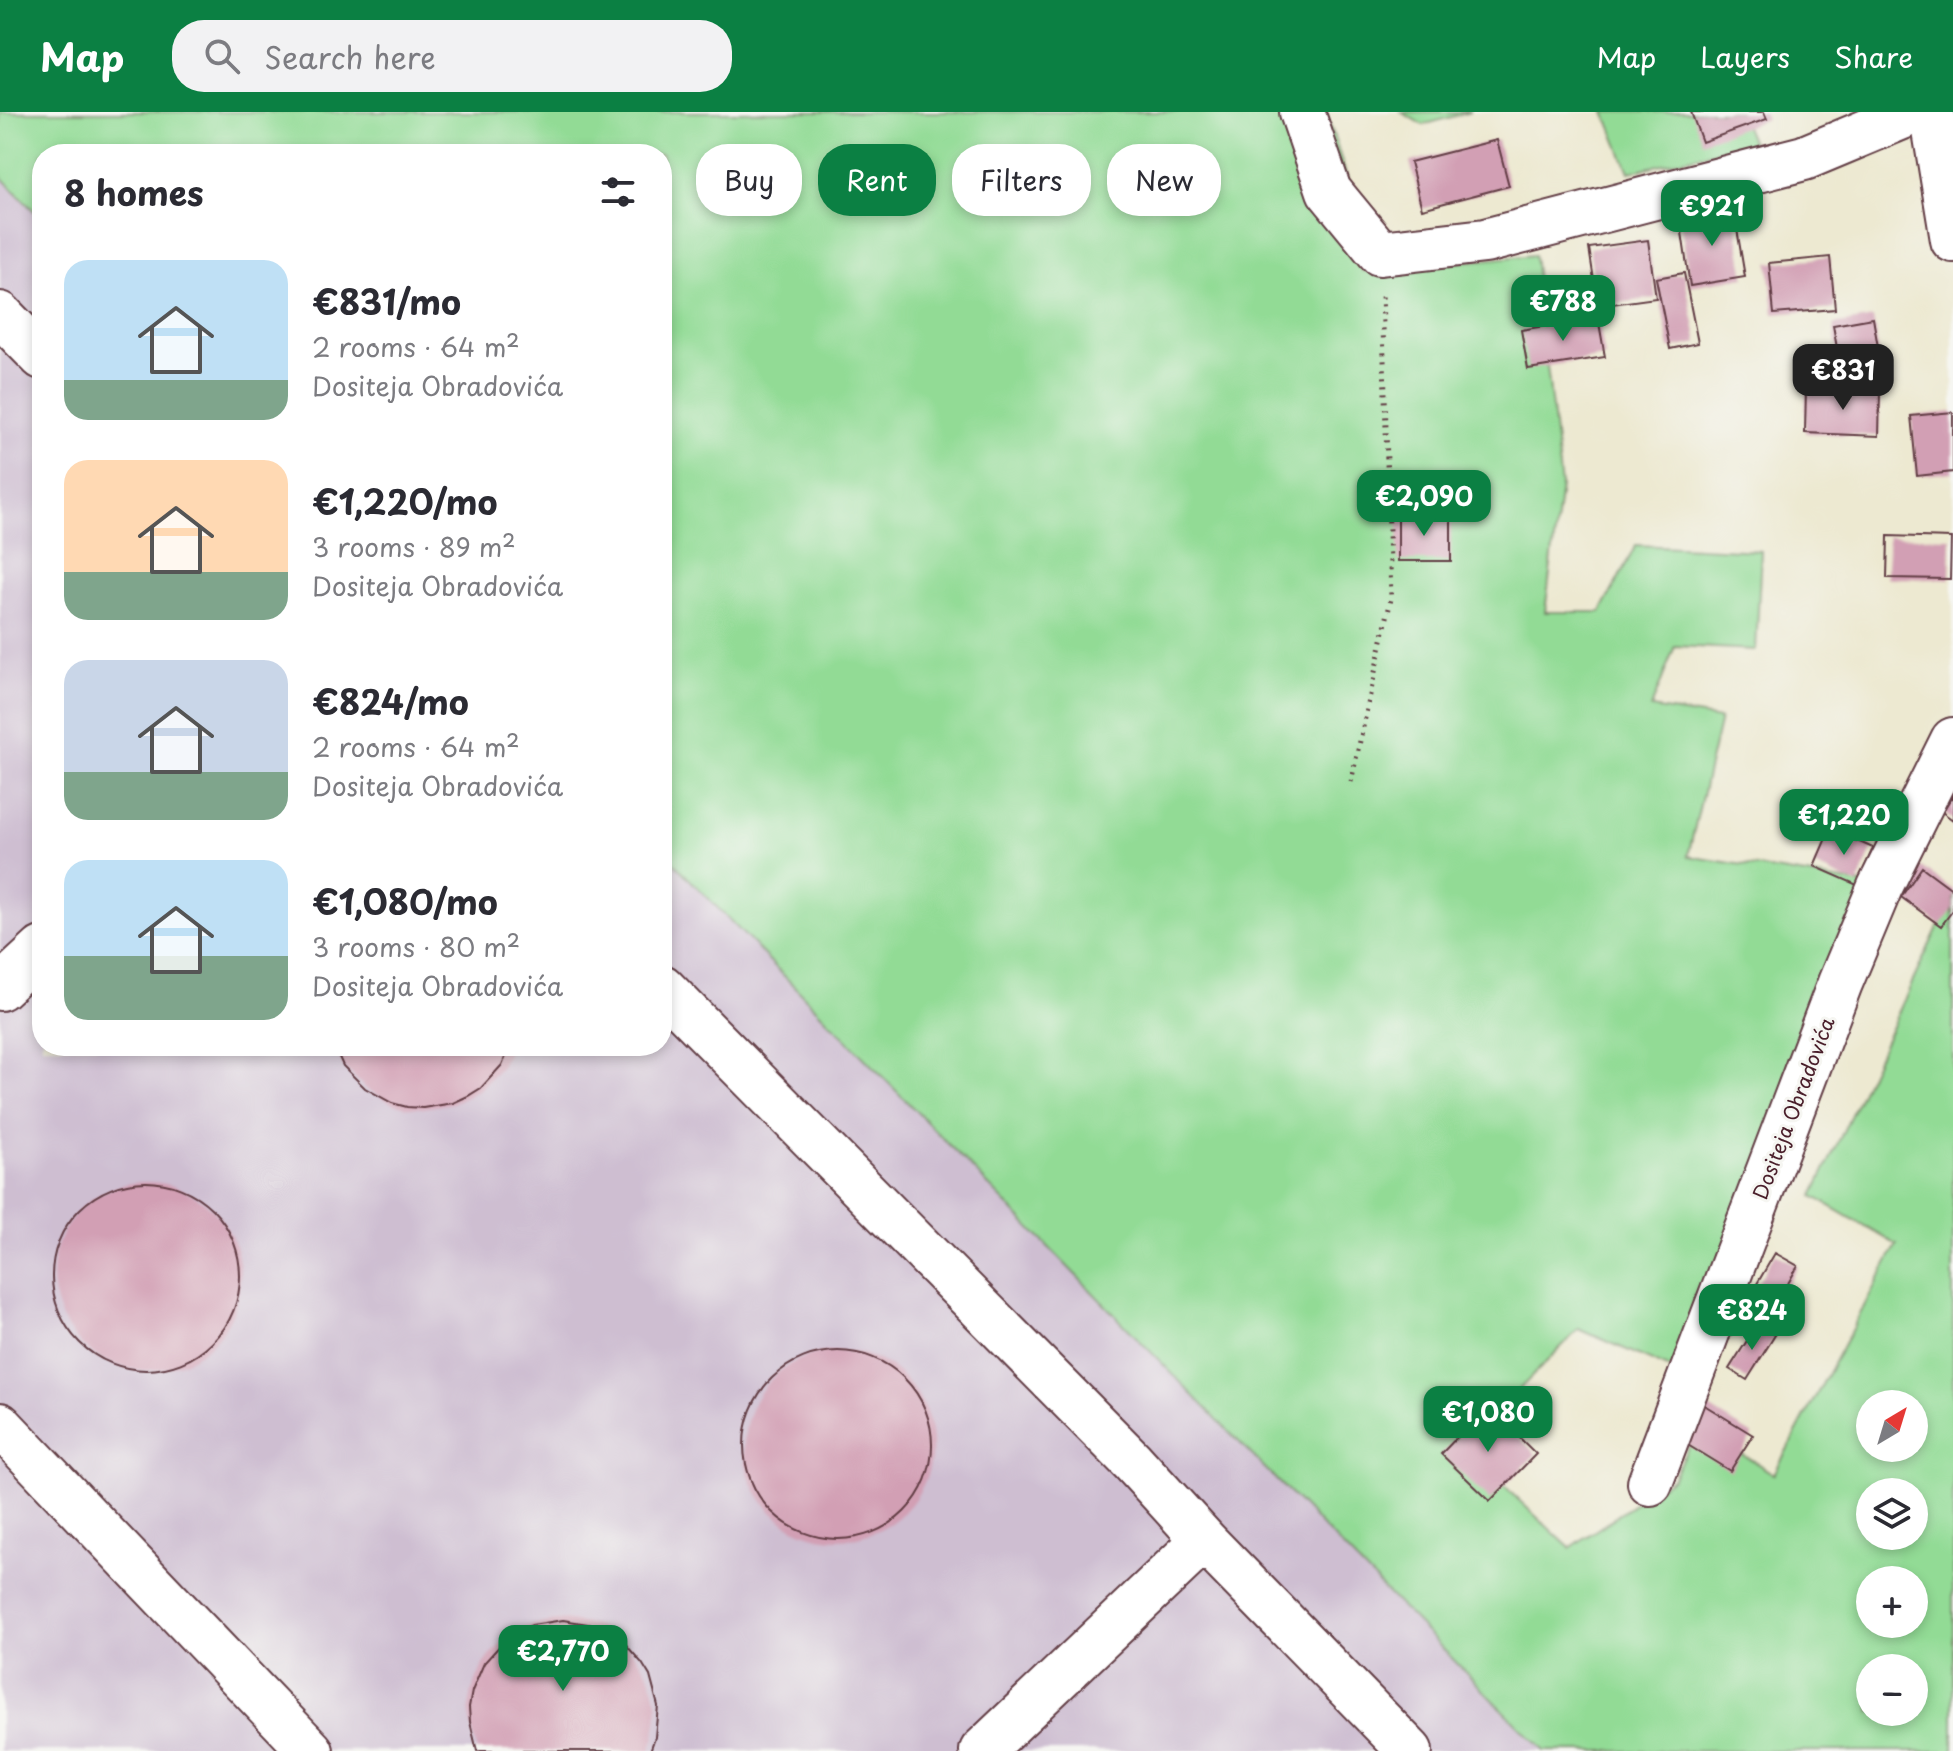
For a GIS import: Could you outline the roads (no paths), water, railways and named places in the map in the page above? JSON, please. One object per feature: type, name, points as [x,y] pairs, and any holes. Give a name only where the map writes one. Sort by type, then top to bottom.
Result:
[{"type":"street","points":[[1302,112],[1329,191],[1380,253],[1485,241],[1804,158],[1914,112]]},
{"type":"street","points":[[1932,112],[1953,240]]},
{"type":"street","points":[[0,314],[32,347]]},
{"type":"street","name":"Dositeja Obradovića","points":[[1650,1483],[1846,969],[1880,887],[1953,740]]},
{"type":"street","points":[[0,988],[32,958]]},
{"type":"street","points":[[672,997],[1132,1461],[1204,1540],[1410,1751]]},
{"type":"street","points":[[0,1425],[311,1751]]},
{"type":"street","points":[[982,1751],[1204,1540]]}]
